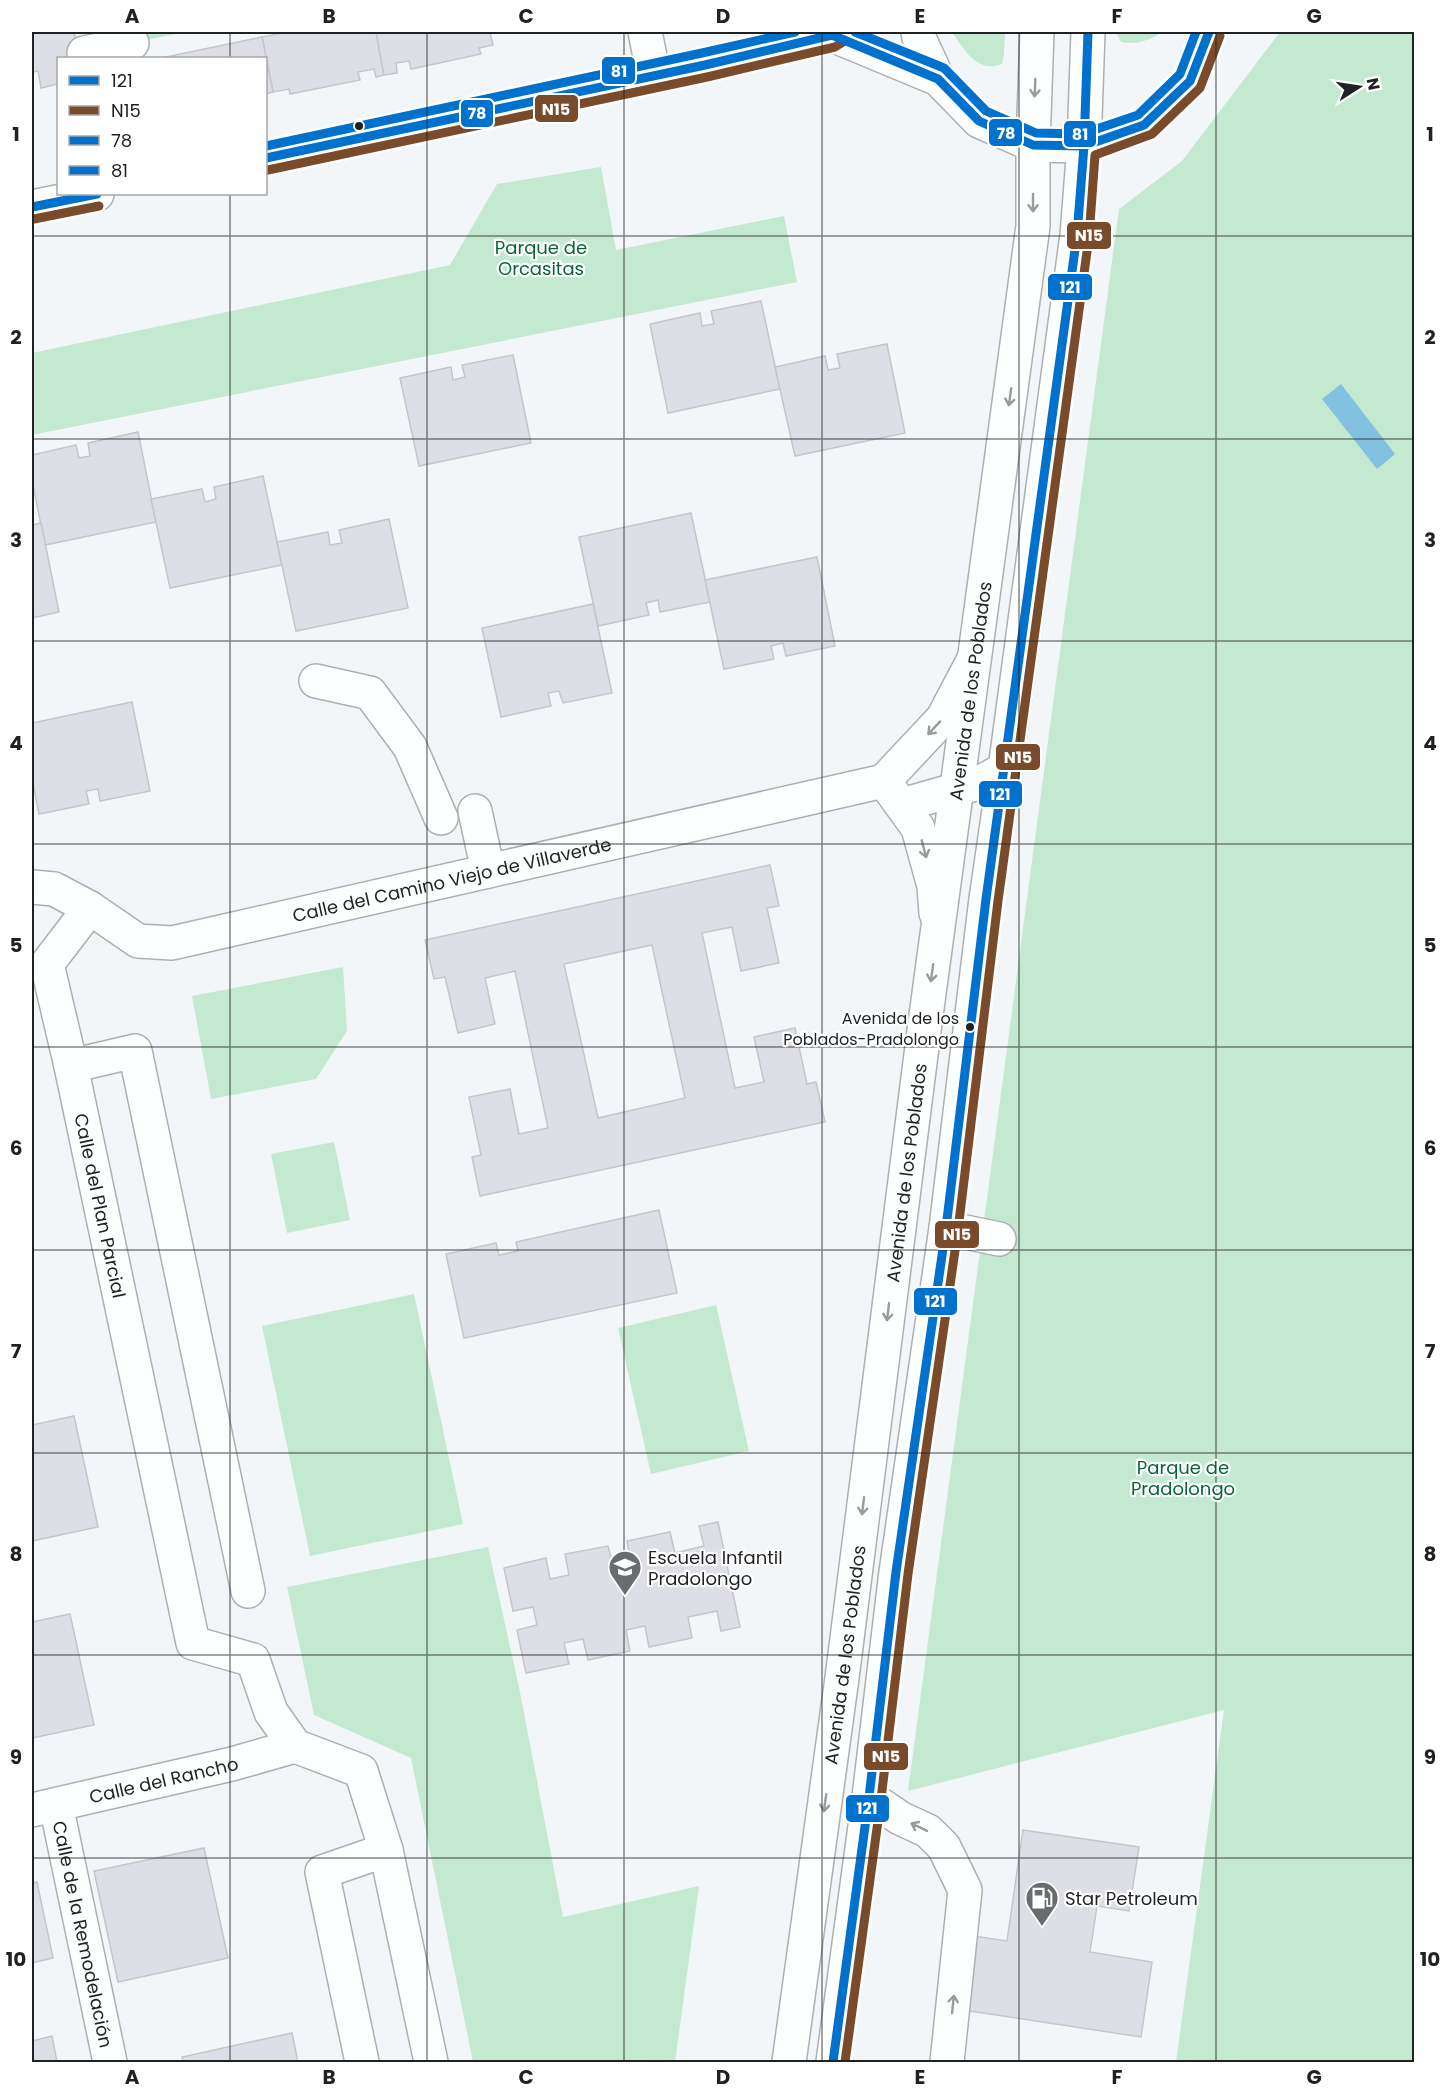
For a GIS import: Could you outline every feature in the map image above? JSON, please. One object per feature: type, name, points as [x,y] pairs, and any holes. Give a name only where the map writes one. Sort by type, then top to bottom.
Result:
[{"type":"main road","points":[[645,32],[654,75]]},
{"type":"main road","points":[[918,32],[938,79],[979,121],[1033,145],[1084,147],[1144,125],[1190,81],[1209,32]]},
{"type":"main road","name":"Avenida de los Poblados","points":[[789,2062],[842,1678],[974,660],[1033,226],[1037,32]]},
{"type":"main road","points":[[833,2062],[869,1797],[896,1572],[946,1228],[984,910],[1077,235],[1084,147],[1088,32]]},
{"type":"main road","points":[[267,158],[654,75],[834,33],[938,79]]},
{"type":"main road","points":[[83,48],[132,43]]},
{"type":"main road","points":[[32,207],[92,195]]},
{"type":"main road","points":[[938,935],[934,886],[918,828],[893,793],[943,718],[974,660]]},
{"type":"main road","points":[[316,681],[370,693],[410,747],[441,818]]},
{"type":"main road","name":"Calle del Camino Viejo de Villaverde","points":[[32,887],[54,889],[90,908],[138,941],[172,943],[488,871],[893,793],[958,791],[1005,769]]},
{"type":"main road","points":[[475,811],[488,871]]},
{"type":"main road","points":[[90,908],[47,964],[71,1066],[135,1051],[248,1591]]},
{"type":"main road","name":"Calle del Plan Parcial","points":[[71,1066],[193,1643],[253,1660],[271,1712],[295,1746]]},
{"type":"main road","points":[[946,1228],[999,1239]]},
{"type":"main road","points":[[295,1746],[361,1771],[386,1850],[431,2062]]},
{"type":"main road","name":"Calle del Rancho","points":[[44,1807],[232,1764],[295,1746]]},
{"type":"main road","points":[[869,1797],[900,1818],[928,1831],[944,1847],[965,1890],[947,2062]]},
{"type":"main road","name":"Calle de la Remodelación","points":[[44,1807],[110,2062]]},
{"type":"main road","points":[[362,2062],[322,1872],[386,1850]]},
{"type":"green space","points":[[129,32],[185,32],[132,43]]},
{"type":"green space","points":[[952,32],[1005,32],[1002,64],[985,66],[978,63]]},
{"type":"green space","points":[[1116,32],[1161,32],[1142,42],[1131,43],[1121,42]]},
{"type":"green space","name":"Parque de Pradolongo","points":[[1280,32],[1414,32],[1414,2062],[1176,2062],[1224,1710],[908,1791],[1119,209],[1182,161]]},
{"type":"green space","name":"Parque de Orcasitas","points":[[601,167],[616,250],[784,216],[797,282],[32,435],[32,353],[450,265],[497,184]]},
{"type":"green space","points":[[343,967],[347,1031],[316,1079],[211,1099],[192,996]]},
{"type":"green space","points":[[334,1142],[350,1220],[287,1233],[271,1154]]},
{"type":"green space","points":[[414,1294],[463,1524],[310,1556],[262,1326]]},
{"type":"green space","points":[[716,1305],[749,1451],[651,1474],[618,1328]]},
{"type":"green space","points":[[488,1547],[520,1692],[563,1917],[699,1886],[675,2062],[473,2062],[411,1758],[314,1715],[287,1587]]},
{"type":"water","points":[[1341,384],[1395,454],[1377,469],[1322,399]]},
{"type":"building","points":[[32,32],[74,32],[80,57],[57,57],[57,84],[41,88],[38,71],[32,72]]},
{"type":"building","points":[[288,32],[376,32],[384,75],[376,77],[374,69],[358,72],[360,80],[290,94],[289,89],[273,92],[262,37]]},
{"type":"building","points":[[376,32],[490,32],[493,45],[479,48],[481,54],[411,69],[409,61],[396,63],[397,73],[384,75]]},
{"type":"building","points":[[262,37],[266,57],[166,57]]},
{"type":"building","points":[[267,62],[273,92],[267,94]]},
{"type":"building","points":[[761,301],[780,389],[668,413],[650,324],[700,313],[702,326],[714,324],[711,311]]},
{"type":"building","points":[[887,344],[905,433],[795,456],[775,367],[825,356],[828,370],[840,368],[837,354]]},
{"type":"building","points":[[513,355],[531,443],[419,466],[400,378],[451,367],[453,380],[465,377],[462,365]]},
{"type":"building","points":[[138,432],[156,522],[45,545],[32,480],[32,455],[76,445],[79,458],[90,456],[88,443]]},
{"type":"building","points":[[263,476],[282,565],[170,588],[151,499],[202,489],[205,502],[216,499],[214,487]]},
{"type":"building","points":[[691,513],[710,602],[660,612],[658,600],[646,603],[649,615],[598,626],[579,537]]},
{"type":"building","points":[[389,519],[408,608],[296,631],[277,542],[328,532],[330,545],[342,543],[339,530]]},
{"type":"building","points":[[41,523],[59,612],[32,618],[32,525]]},
{"type":"building","points":[[817,557],[835,646],[786,656],[783,643],[771,646],[774,659],[724,669],[705,580]]},
{"type":"building","points":[[593,604],[612,693],[563,703],[559,691],[548,693],[551,706],[501,717],[482,628]]},
{"type":"building","points":[[132,702],[150,791],[100,801],[98,789],[86,791],[89,804],[39,814],[32,778],[32,723]]},
{"type":"building","points":[[770,865],[779,906],[767,908],[779,963],[741,971],[732,927],[702,933],[735,1088],[764,1082],[754,1037],[795,1028],[807,1084],[816,1082],[825,1122],[480,1196],[472,1157],[481,1155],[469,1097],[510,1089],[519,1134],[548,1128],[515,971],[485,978],[495,1024],[458,1033],[445,977],[434,979],[425,940]],"holes":[[[652,945],[685,1098],[598,1118],[564,964]]]},
{"type":"building","points":[[659,1210],[677,1293],[464,1338],[446,1254],[496,1243],[499,1255],[518,1251],[516,1242]]},
{"type":"building","points":[[74,1416],[98,1527],[32,1541],[32,1425]]},
{"type":"building","points":[[718,1522],[740,1627],[721,1631],[717,1611],[688,1617],[692,1638],[649,1647],[645,1626],[626,1630],[630,1651],[588,1660],[583,1639],[564,1643],[569,1664],[526,1673],[517,1630],[537,1625],[533,1607],[513,1611],[504,1568],[546,1558],[550,1579],[569,1575],[565,1554],[608,1546],[613,1566],[631,1562],[627,1541],[670,1532],[675,1553],[704,1546],[699,1526]]},
{"type":"building","points":[[70,1614],[94,1725],[32,1738],[32,1622]]},
{"type":"building","points":[[1023,1830],[1139,1847],[1129,1911],[1097,1906],[1090,1952],[1152,1962],[1141,2037],[937,2006],[948,1932],[1007,1941]]},
{"type":"building","points":[[204,1848],[228,1958],[118,1982],[94,1871]]},
{"type":"building","points":[[37,1882],[53,1958],[32,1963],[32,1883]]},
{"type":"building","points":[[292,2033],[298,2062],[183,2062],[182,2057]]},
{"type":"building","points":[[52,2036],[57,2062],[32,2062],[32,2041]]},
{"type":"transit line","name":"81","points":[[267,146],[795,32]]},
{"type":"transit line","name":"81","points":[[855,32],[944,68],[986,111],[1036,133],[1082,134],[1138,115],[1180,74],[1196,32]]},
{"type":"transit line","name":"121","points":[[833,2062],[869,1797],[896,1572],[946,1228],[986,899],[1077,235],[1084,146],[1088,32]]},
{"type":"transit line","name":"78","points":[[267,158],[705,65],[832,35],[938,79],[979,121],[1033,145],[1084,146],[1144,125],[1190,81],[1209,32]]},
{"type":"transit line","name":"N15","points":[[845,2062],[881,1799],[908,1574],[958,1230],[998,901],[1089,237],[1095,155],[1152,134],[1200,88],[1220,36]]},
{"type":"transit line","name":"N15","points":[[268,170],[707,77],[835,47],[843,42]]},
{"type":"transit line","name":"78","points":[[32,207],[92,195]]},
{"type":"transit line","name":"N15","points":[[34,219],[99,206]]},
{"type":"place","name":"Avenida de los Poblados-Pradolongo","points":[[970,1027]]},
{"type":"place","name":"Escuela Infantil Pradolongo","points":[[625,1596]]},
{"type":"place","name":"Star Petroleum","points":[[1042,1927]]}]
